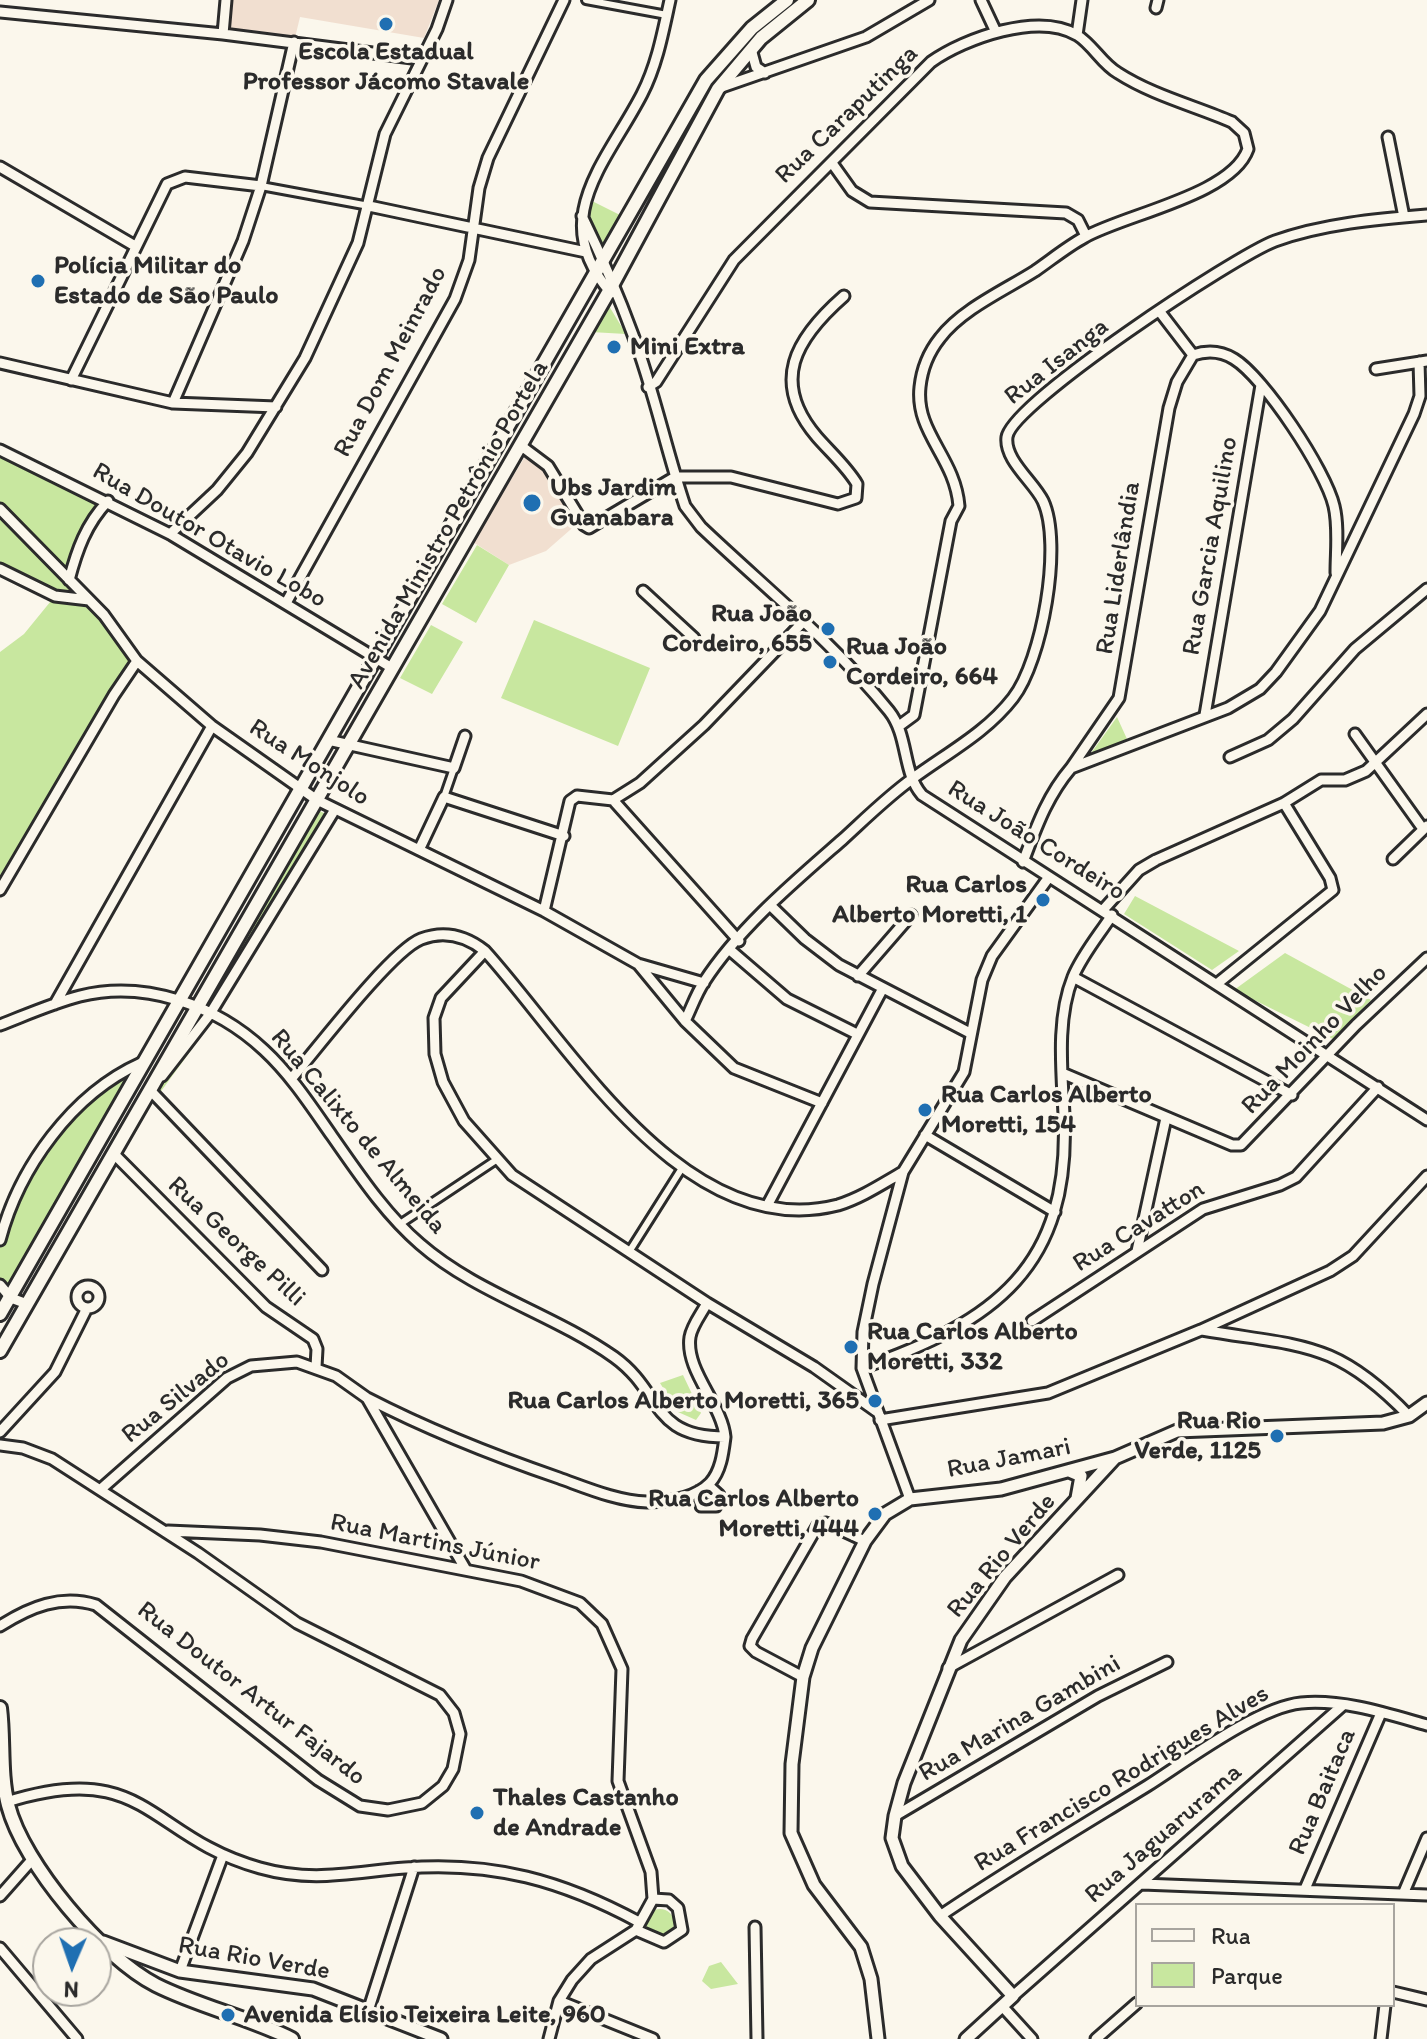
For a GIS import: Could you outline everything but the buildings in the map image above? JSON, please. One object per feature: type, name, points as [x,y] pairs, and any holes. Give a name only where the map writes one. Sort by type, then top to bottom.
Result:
[{"type":"main road","name":"Avenida Ministro Petrônio Portela","points":[[0,1314],[141,1063],[601,269],[706,80],[752,28],[787,0]]},
{"type":"main road","name":"Avenida Ministro Petrônio Portela","points":[[0,1351],[150,1090],[203,1012],[392,668],[613,291],[718,89],[785,15],[808,0]]},
{"type":"main road","points":[[0,1708],[7,1802],[16,1831],[31,1861],[90,1927]]},
{"type":"main road","points":[[112,1951],[131,1970],[160,1986],[292,2039]]},
{"type":"street","points":[[223,34],[226,0]]},
{"type":"street","points":[[170,534],[217,490],[247,453],[276,407],[339,291],[369,206],[385,134],[437,29],[447,0]]},
{"type":"street","name":"Rua Dom Meinrado","points":[[286,603],[463,281],[488,158],[564,0]]},
{"type":"street","points":[[586,0],[667,15]]},
{"type":"street","name":"Rua João Cordeiro","points":[[601,269],[586,252],[580,235],[582,216],[593,179],[642,94],[656,60],[670,0]]},
{"type":"street","points":[[718,89],[866,37],[929,0]]},
{"type":"street","points":[[981,0],[995,30]]},
{"type":"street","points":[[899,726],[914,715],[951,521],[959,506],[953,471],[925,427],[919,391],[923,367],[942,335],[959,320],[1086,236],[1202,188],[1237,168],[1248,149],[1244,133],[1232,122],[1117,73],[1077,35],[1082,0]]},
{"type":"street","points":[[0,12],[223,34],[420,59]]},
{"type":"street","name":"Rua Caraputinga","points":[[648,387],[656,382],[734,260],[931,62],[951,47],[995,30],[1038,28],[1077,35]]},
{"type":"street","points":[[173,403],[243,241],[261,186],[294,42]]},
{"type":"street","points":[[751,49],[756,67],[765,73]]},
{"type":"street","points":[[1388,137],[1404,217]]},
{"type":"street","points":[[832,163],[852,191],[870,202],[1066,213],[1078,220],[1086,236]]},
{"type":"street","points":[[0,167],[135,246]]},
{"type":"street","points":[[71,380],[171,179],[185,177],[261,186],[586,252]]},
{"type":"street","name":"Rua Isanga","points":[[685,1021],[704,983],[771,906],[912,779],[944,759],[998,715],[1024,680],[1037,637],[1052,536],[1042,499],[1008,447],[1012,425],[1043,394],[1160,312],[1271,243],[1298,233],[1427,215]]},
{"type":"street","name":"Rua João Cordeiro","points":[[582,216],[601,269],[633,335],[685,506],[701,527],[841,659],[899,726],[912,779],[922,795],[1427,1120]]},
{"type":"street","points":[[520,445],[548,466],[584,525],[595,526],[675,477],[731,477],[838,504],[856,498],[857,484],[802,418],[793,400],[791,383],[802,341],[844,296]]},
{"type":"street","points":[[1160,312],[1193,355],[1218,352],[1235,359],[1261,385],[1326,483],[1336,527],[1336,573]]},
{"type":"street","name":"Rua Liderlândia","points":[[1023,862],[1054,788],[1119,698],[1169,408],[1185,364],[1193,355]]},
{"type":"street","points":[[1071,768],[1228,708],[1260,689],[1307,634],[1420,396],[1423,361],[1376,369]]},
{"type":"street","points":[[0,363],[173,403],[276,407]]},
{"type":"street","name":"Rua Garcia Aquilino","points":[[1205,715],[1261,385]]},
{"type":"street","name":"Rua Doutor Otavio Lobo","points":[[0,450],[170,534],[392,668]]},
{"type":"street","points":[[69,580],[78,547],[95,515],[108,501]]},
{"type":"street","name":"Rua Monjolo","points":[[0,509],[89,600],[137,661],[212,726],[317,800],[334,811],[544,911],[638,964],[704,983]]},
{"type":"street","points":[[0,569],[55,596],[89,600]]},
{"type":"street","points":[[1230,757],[1268,740],[1293,719],[1355,649],[1427,589]]},
{"type":"street","points":[[643,591],[694,638]]},
{"type":"street","points":[[544,911],[570,801],[577,796],[613,800],[640,783],[704,725],[803,622]]},
{"type":"street","points":[[0,890],[137,661]]},
{"type":"street","points":[[862,1368],[941,1336],[1009,1292],[1042,1247],[1055,1212],[1065,1169],[1063,1024],[1073,977],[1107,913],[1139,870],[1220,829],[1284,803],[1321,780],[1354,777],[1427,714]]},
{"type":"street","points":[[55,1004],[212,726]]},
{"type":"street","points":[[1355,734],[1425,827],[1393,859]]},
{"type":"street","points":[[419,850],[444,797],[465,736]]},
{"type":"street","points":[[328,740],[454,768]]},
{"type":"street","points":[[444,797],[564,836]]},
{"type":"street","points":[[613,800],[739,941]]},
{"type":"street","points":[[1218,983],[1333,890],[1330,878],[1284,803]]},
{"type":"street","name":"Avenida Ministro Petrônio Portela","points":[[203,1012],[334,811]]},
{"type":"street","points":[[878,2039],[871,1979],[861,1947],[814,1885],[791,1833],[792,1764],[803,1677],[812,1648],[865,1541],[885,1514],[910,1499],[862,1368],[863,1332],[873,1284],[903,1172],[964,1072],[982,980],[992,956],[1049,877]]},
{"type":"street","points":[[771,906],[821,952],[858,976],[970,1033]]},
{"type":"street","points":[[858,976],[911,915]]},
{"type":"street","points":[[291,1079],[405,948],[439,934],[471,940],[485,951],[601,1090],[682,1168],[731,1196],[767,1206],[798,1209],[839,1204],[903,1172]]},
{"type":"street","points":[[730,950],[787,999],[857,1034]]},
{"type":"street","points":[[485,951],[441,998],[434,1018],[433,1036],[443,1082],[464,1121],[496,1160],[536,1192],[707,1303],[814,1367],[878,1415],[1048,1393],[1201,1330],[1330,1271],[1353,1256],[1427,1176]]},
{"type":"street","name":"Rua Moinho Velho","points":[[1166,1118],[1232,1145],[1250,1139],[1356,1025],[1427,958]]},
{"type":"street","points":[[638,964],[685,1021],[734,1068],[753,1079],[822,1103]]},
{"type":"street","points":[[1073,977],[1292,1095]]},
{"type":"street","points":[[767,1206],[883,988]]},
{"type":"street","name":"Rua Calixto de Almeida","points":[[0,1025],[82,995],[123,990],[164,994],[203,1012],[263,1049],[291,1079],[400,1224],[439,1258],[613,1357],[665,1416],[685,1433],[725,1437]]},
{"type":"street","name":"Avenida Ministro Petrônio Portela","points":[[0,1240],[8,1209],[52,1136],[110,1080],[141,1063]]},
{"type":"street","points":[[1062,1073],[1166,1118],[1137,1251]]},
{"type":"street","name":"Rua Cavatton","points":[[1032,1321],[1203,1209],[1296,1177],[1378,1087]]},
{"type":"street","points":[[150,1090],[322,1270]]},
{"type":"street","points":[[925,1135],[1055,1212]]},
{"type":"street","name":"Rua George Pilli","points":[[113,1153],[266,1307],[313,1339],[317,1349],[316,1367]]},
{"type":"street","points":[[400,1224],[496,1160]]},
{"type":"street","points":[[629,1252],[682,1168]]},
{"type":"street","points":[[0,1285],[11,1298],[27,1304]]},
{"type":"street","points":[[367,1398],[443,1436],[617,1498],[678,1499],[703,1488],[720,1466],[725,1437],[721,1415],[697,1368],[690,1340],[707,1303]]},
{"type":"street","points":[[0,1432],[55,1372],[87,1308]]},
{"type":"street","points":[[1201,1330],[1300,1343],[1327,1352],[1366,1375],[1409,1416]]},
{"type":"street","name":"Rua Silvado","points":[[101,1489],[227,1378],[251,1366],[272,1362],[316,1367],[367,1398],[466,1570]]},
{"type":"street","name":"Rua Rio Verde","points":[[1013,1996],[940,1916],[895,1852],[892,1838],[904,1783],[948,1668],[979,1611],[1115,1458],[1177,1431],[1383,1423],[1409,1416],[1427,1403]]},
{"type":"street","name":"Rua Doutor Artur Fajardo","points":[[0,1445],[39,1453],[165,1531],[297,1623],[440,1695],[454,1713],[461,1743],[453,1769],[443,1786],[422,1803],[396,1810],[367,1808],[353,1802],[269,1742],[96,1605],[77,1600],[54,1601],[0,1626]]},
{"type":"street","name":"Rua Jamari","points":[[910,1499],[1001,1489],[1115,1458]]},
{"type":"street","points":[[1069,1471],[1081,1476],[1075,1503]]},
{"type":"street","points":[[803,1677],[750,1645],[818,1525],[826,1523],[865,1541]]},
{"type":"street","name":"Rua Martins Júnior","points":[[165,1531],[260,1535],[321,1542],[552,1590],[580,1603],[602,1624],[622,1669],[618,1781],[651,1872],[653,1899]]},
{"type":"street","points":[[948,1668],[1118,1575]]},
{"type":"street","name":"Rua Marina Gambini","points":[[895,1816],[1098,1696],[1167,1662]]},
{"type":"street","name":"Rua Francisco Rodrigues Alves","points":[[940,1916],[1003,1873],[1268,1713],[1302,1703],[1343,1705],[1427,1725]]},
{"type":"street","name":"Rua Jaguarurama","points":[[1013,1996],[1343,1705]]},
{"type":"street","name":"Rua Baitaca","points":[[1305,1889],[1381,1713]]},
{"type":"street","points":[[7,1802],[75,1788],[114,1791],[156,1812],[223,1855],[259,1868],[314,1877],[414,1867],[459,1867],[541,1878],[598,1900],[637,1926],[664,1942],[682,1930],[678,1908],[669,1900],[653,1899],[637,1926],[591,1959],[559,2001],[549,2039]]},
{"type":"street","points":[[1404,1892],[1427,1838]]},
{"type":"street","points":[[180,1971],[223,1855]]},
{"type":"street","points":[[0,1896],[31,1861]]},
{"type":"street","points":[[369,2008],[414,1867]]},
{"type":"street","points":[[1142,1884],[1427,1895]]},
{"type":"street","points":[[755,1927],[757,2039]]},
{"type":"street","name":"Rua Rio Verde","points":[[112,1945],[180,1971],[313,1989],[369,2008],[441,2039]]},
{"type":"street","points":[[0,1948],[77,2039]]},
{"type":"street","points":[[1395,1992],[1427,2000]]},
{"type":"street","points":[[966,2039],[1013,1996]]},
{"type":"street","points":[[559,2001],[653,2039]]},
{"type":"street","points":[[1096,2039],[1135,2005]]},
{"type":"street","points":[[1002,2006],[1032,2039]]},
{"type":"street","points":[[1381,2039],[1385,2007]]},
{"type":"shaded area","name":"Escola Estadual Professor Jácomo Stavale","points":[[229,0],[439,0],[424,38],[300,17],[294,42],[227,38]]},
{"type":"shaded area","name":"Ubs Jardim Guanabara","points":[[526,455],[546,468],[578,523],[546,551],[509,565],[473,542]]},
{"type":"green space","points":[[586,198],[628,219],[604,264],[587,229]]},
{"type":"green space","points":[[609,306],[626,334],[591,332]]},
{"type":"green space","points":[[0,450],[108,501],[95,515],[69,580],[137,661],[0,890],[0,652],[24,634],[55,596],[0,569]]},
{"type":"green space","points":[[477,545],[509,565],[476,623],[442,604]]},
{"type":"green space","points":[[534,620],[650,668],[618,746],[501,698]]},
{"type":"green space","points":[[431,625],[463,642],[432,694],[400,678]]},
{"type":"green space","points":[[1117,717],[1127,739],[1089,756]]},
{"type":"green space","points":[[312,808],[331,816],[214,1019],[159,1094],[150,1090]]},
{"type":"green space","points":[[1135,896],[1239,951],[1212,970],[1124,914]]},
{"type":"green space","points":[[1285,953],[1371,1000],[1333,1039],[1234,990]]},
{"type":"green space","points":[[141,1063],[11,1298],[0,1285],[0,1240],[8,1209],[67,1119],[95,1092]]},
{"type":"green space","points":[[683,1375],[701,1413],[696,1420],[678,1412],[660,1383]]},
{"type":"green space","points":[[660,1909],[670,1913],[674,1923],[670,1933],[660,1937],[650,1933],[646,1923],[650,1913]]},
{"type":"green space","points":[[721,1962],[738,1984],[711,1989],[702,1981],[709,1966]]},
{"type":"place","name":"Escola Estadual Professor Jácomo Stavale","points":[[386,24]]},
{"type":"place","name":"Polícia Militar do Estado de São Paulo","points":[[38,281]]},
{"type":"place","name":"Mini Extra","points":[[614,347]]},
{"type":"place","name":"Ubs Jardim Guanabara","points":[[532,503]]},
{"type":"place","name":"Rua João Cordeiro, 655","points":[[828,629]]},
{"type":"place","name":"Rua João Cordeiro, 664","points":[[830,662]]},
{"type":"place","name":"Rua Carlos Alberto Moretti, 1","points":[[1043,900]]},
{"type":"place","name":"Rua Carlos Alberto Moretti, 154","points":[[925,1110]]},
{"type":"place","name":"Rua Carlos Alberto Moretti, 332","points":[[851,1347]]},
{"type":"place","name":"Rua Carlos Alberto Moretti, 365","points":[[875,1401]]},
{"type":"place","name":"Rua Rio Verde, 1125","points":[[1277,1436]]},
{"type":"place","name":"Rua Carlos Alberto Moretti, 444","points":[[875,1514]]},
{"type":"place","name":"Thales Castanho de Andrade","points":[[477,1813]]},
{"type":"place","name":"Avenida Elísio Teixeira Leite, 960","points":[[228,2015]]}]
